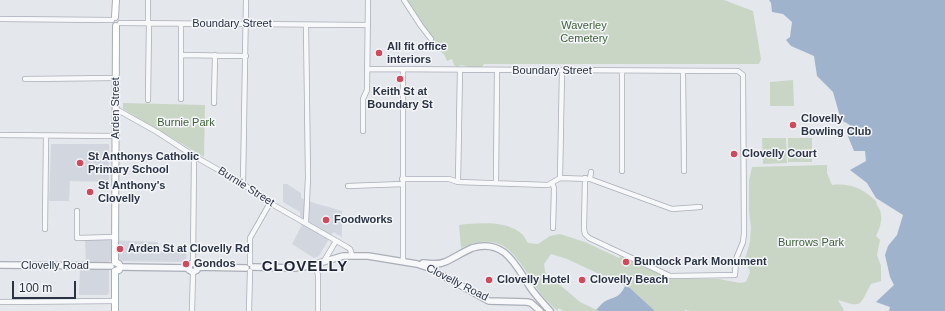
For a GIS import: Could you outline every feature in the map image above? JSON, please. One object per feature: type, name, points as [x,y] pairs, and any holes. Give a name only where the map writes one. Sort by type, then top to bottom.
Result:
[{"type":"main road","points":[[116,0],[112,24],[118,25]]},
{"type":"main road","name":"Arden Street","points":[[115,311],[113,267],[115,237],[116,78],[118,25]]},
{"type":"main road","points":[[113,267],[118,263],[120,267]]},
{"type":"street","points":[[148,0],[148,100]]},
{"type":"street","points":[[243,184],[246,0]]},
{"type":"street","points":[[363,131],[363,99],[367,90],[368,0]]},
{"type":"street","points":[[404,0],[431,39]]},
{"type":"street","points":[[0,19],[114,19]]},
{"type":"street","name":"Boundary Street","points":[[118,25],[148,23],[368,25]]},
{"type":"street","points":[[181,99],[182,24]]},
{"type":"street","points":[[306,25],[308,178],[306,222]]},
{"type":"street","points":[[181,55],[246,56]]},
{"type":"street","points":[[214,103],[215,55]]},
{"type":"street","name":"Boundary Street","points":[[367,69],[683,72],[738,71],[743,75],[744,233],[743,242],[736,259],[734,275],[670,276],[589,238],[585,234],[584,229],[588,179]]},
{"type":"street","points":[[403,70],[403,261]]},
{"type":"street","points":[[458,182],[460,70]]},
{"type":"street","points":[[496,183],[497,70]]},
{"type":"street","points":[[560,178],[562,71]]},
{"type":"street","points":[[622,71],[622,172]]},
{"type":"street","points":[[683,72],[684,171]]},
{"type":"street","points":[[25,79],[116,78]]},
{"type":"street","name":"Burnie Street","points":[[116,109],[243,184],[270,203],[306,222],[350,249],[352,255]]},
{"type":"street","points":[[0,135],[116,136]]},
{"type":"street","points":[[45,229],[46,136]]},
{"type":"street","points":[[192,311],[194,156]]},
{"type":"street","points":[[588,179],[591,172]]},
{"type":"street","points":[[348,186],[448,179],[458,182],[550,184],[560,178],[588,179],[672,209],[700,207]]},
{"type":"street","points":[[550,184],[554,188],[553,228]]},
{"type":"street","points":[[249,311],[250,238],[270,203]]},
{"type":"street","points":[[77,211],[77,238],[115,237]]},
{"type":"street","points":[[324,261],[336,241]]},
{"type":"street","points":[[417,264],[435,264],[445,262],[469,249],[480,246],[493,247],[502,250],[511,257],[531,289],[550,311]]},
{"type":"street","name":"Clovelly Road","points":[[120,267],[295,268],[343,256],[368,256],[403,261],[430,268],[489,301],[527,302],[531,303],[540,311]]},
{"type":"street","points":[[445,262],[442,270],[448,278]]},
{"type":"street","points":[[315,264],[318,275],[318,311]]},
{"type":"street","name":"Clovelly Road","points":[[0,265],[113,267]]},
{"type":"street","points":[[0,302],[115,301]]},
{"type":"shaded area","name":"St Anthonys Catholic Primary School","points":[[51,144],[109,144],[109,182],[70,181],[69,201],[49,201]]},
{"type":"shaded area","points":[[283,184],[287,184],[301,193],[301,198],[342,211],[342,237],[333,232],[319,256],[314,258],[292,244],[301,227],[300,212],[283,202]]},
{"type":"shaded area","points":[[85,239],[158,242],[158,251],[186,252],[187,262],[109,261],[109,293],[107,295],[79,295],[80,269],[86,263]]},
{"type":"green space","name":"Waverley Cemetery","points":[[407,0],[724,0],[753,11],[761,59],[759,64],[484,64],[480,68],[461,65],[457,67],[454,65],[452,59],[447,61],[439,49],[440,47],[429,38],[425,27]]},
{"type":"green space","points":[[793,80],[794,106],[770,106],[770,82]]},
{"type":"green space","name":"Burnie Park","points":[[123,103],[205,105],[204,157],[123,109]]},
{"type":"green space","points":[[762,138],[786,138],[787,163],[763,164]]},
{"type":"green space","points":[[788,138],[812,138],[812,162],[788,162]]},
{"type":"green space","name":"Burrows Park","points":[[827,165],[827,173],[832,185],[856,187],[866,193],[876,201],[881,217],[880,227],[876,236],[880,240],[877,255],[881,266],[881,281],[871,284],[862,301],[859,303],[852,304],[838,300],[844,310],[842,311],[655,311],[630,288],[567,259],[551,254],[544,264],[545,272],[580,302],[599,311],[563,311],[559,308],[557,311],[540,293],[517,259],[510,251],[501,245],[490,242],[477,243],[461,248],[459,225],[501,225],[517,230],[523,235],[528,243],[538,244],[550,236],[560,234],[585,242],[619,258],[620,256],[670,279],[719,279],[740,283],[746,282],[750,272],[745,259],[750,242],[751,227],[749,211],[749,181],[752,167]]},
{"type":"water","points":[[769,0],[945,0],[945,311],[889,311],[890,307],[876,302],[894,285],[890,277],[885,255],[888,246],[897,235],[903,215],[876,198],[867,183],[850,170],[866,161],[865,151],[854,151],[847,134],[850,125],[841,120],[833,92],[817,76],[814,56],[791,46],[786,40],[790,37],[792,22],[783,14],[772,12],[771,3]]},
{"type":"water","points":[[625,286],[630,288],[655,311],[596,310],[604,302],[621,293]]},
{"type":"place","name":"All fit office interiors","points":[[379,53]]},
{"type":"place","name":"Keith St at Boundary St","points":[[400,79]]},
{"type":"place","name":"Clovelly Bowling Club","points":[[793,125]]},
{"type":"place","name":"Clovelly Court","points":[[734,154]]},
{"type":"place","name":"St Anthonys Catholic Primary School","points":[[80,163]]},
{"type":"place","name":"St Anthony's Clovelly","points":[[90,192]]},
{"type":"place","name":"Foodworks","points":[[326,220]]},
{"type":"place","name":"Arden St at Clovelly Rd","points":[[120,249]]},
{"type":"place","name":"Bundock Park Monument","points":[[626,262]]},
{"type":"place","name":"Gondos","points":[[186,264]]},
{"type":"place","name":"Clovelly Hotel","points":[[489,280]]},
{"type":"place","name":"Clovelly Beach","points":[[582,280]]},
{"type":"district","name":"CLOVELLY","points":[[305,267]]}]
